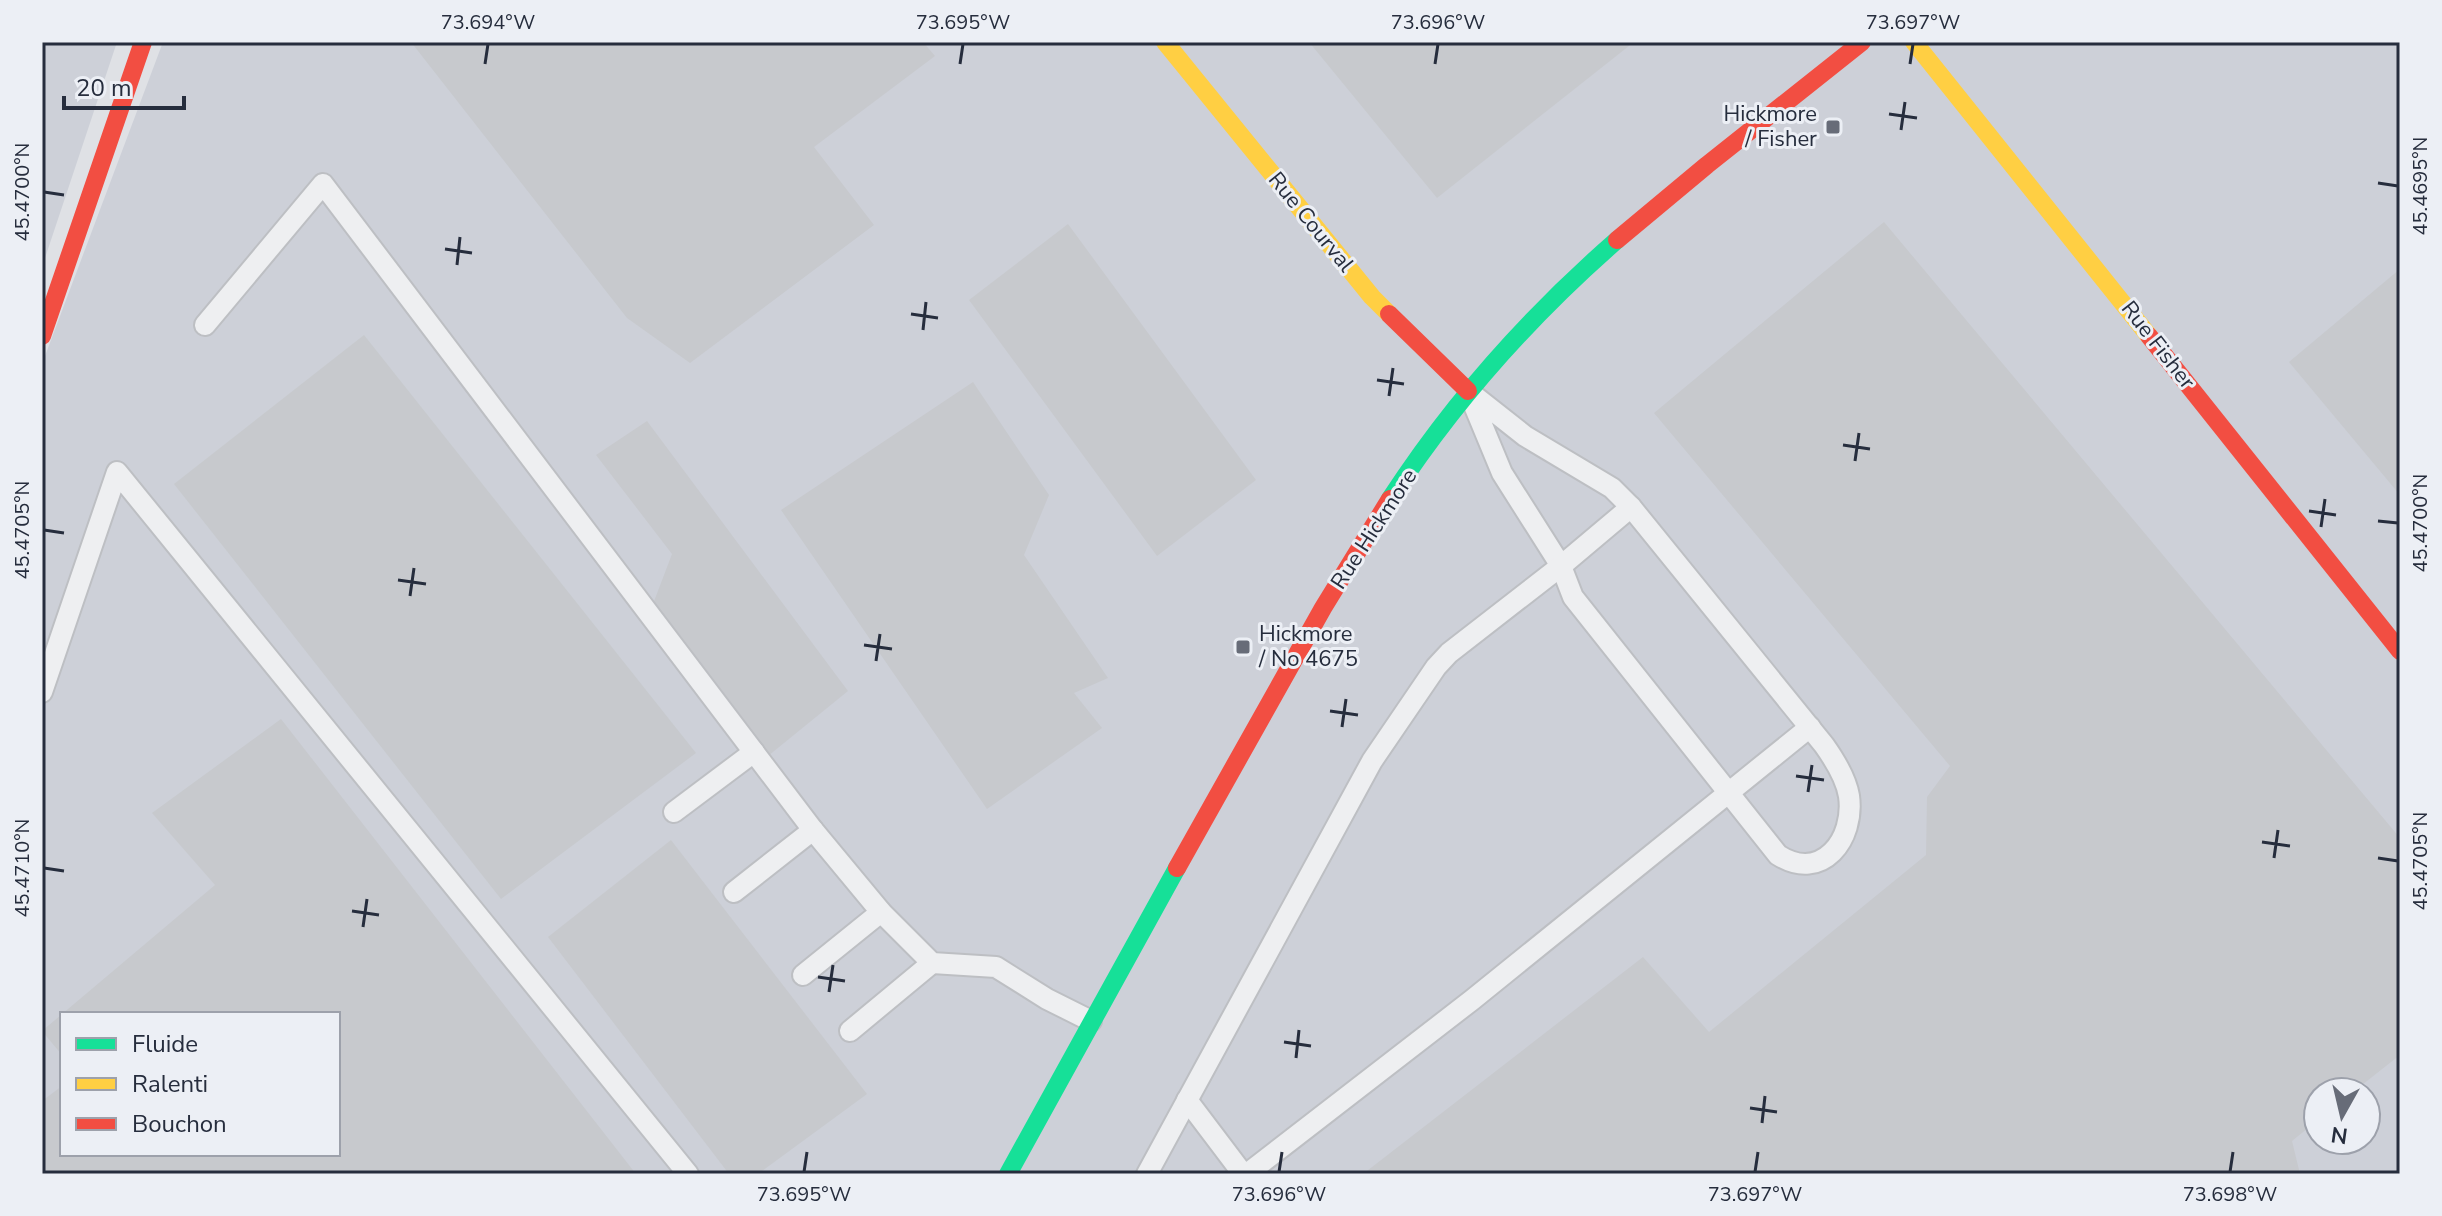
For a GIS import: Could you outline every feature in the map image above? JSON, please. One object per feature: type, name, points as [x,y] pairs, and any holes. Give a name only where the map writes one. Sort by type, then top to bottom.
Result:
[{"type":"street","points":[[42,336],[143,42]]},
{"type":"street","name":"Rue Courval","points":[[1165,42],[1372,297],[1446,373],[1468,391]]},
{"type":"street","name":"Rue Hickmore","points":[[1008,1174],[1341,577],[1423,452],[1468,391],[1511,343],[1608,249],[1862,42]]},
{"type":"street","name":"Rue Fisher","points":[[1914,42],[2400,651]]},
{"type":"lane","points":[[205,325],[323,184],[813,830],[881,912],[932,963],[996,967],[1047,999],[1091,1021]]},
{"type":"lane","points":[[1468,391],[1525,436],[1612,488],[1631,507],[1833,757],[1849,792],[1850,810],[1846,831],[1837,847],[1824,859],[1808,865],[1792,864],[1778,855],[1573,597],[1561,566],[1502,473],[1468,391]]},
{"type":"lane","points":[[42,692],[117,472],[688,1174]]},
{"type":"lane","points":[[1147,1174],[1372,761],[1436,667],[1449,653],[1631,507]]},
{"type":"lane","points":[[1187,1100],[1245,1174],[1472,1000],[1810,727]]},
{"type":"lane","points":[[674,812],[754,752]]},
{"type":"lane","points":[[734,892],[813,830]]},
{"type":"lane","points":[[803,975],[881,912]]},
{"type":"lane","points":[[850,1031],[932,963]]},
{"type":"shaded area","points":[[42,42],[117,42],[42,267]]},
{"type":"shaded area","points":[[163,42],[2400,42],[2400,1174],[42,1174],[42,364]]},
{"type":"building","points":[[411,42],[923,42],[935,56],[814,147],[874,225],[690,363],[627,318]]},
{"type":"building","points":[[1309,42],[1634,42],[1437,198]]},
{"type":"building","points":[[1884,222],[2400,838],[2400,1055],[2373,1076],[2302,1076],[2302,1133],[2292,1141],[2300,1174],[1363,1174],[1643,957],[1709,1032],[1926,855],[1927,797],[1950,766],[1654,413]]},
{"type":"building","points":[[1068,224],[1256,480],[1157,556],[969,300]]},
{"type":"building","points":[[2400,269],[2400,495],[2289,362]]},
{"type":"building","points":[[364,335],[696,753],[501,899],[174,484]]},
{"type":"building","points":[[973,382],[1049,495],[1024,555],[1108,678],[1074,693],[1102,728],[987,809],[781,510]]},
{"type":"building","points":[[647,421],[848,691],[768,756],[653,604],[672,554],[596,455]]},
{"type":"building","points":[[281,719],[636,1174],[42,1174],[42,1101],[60,1088],[60,1156],[340,1156],[340,1012],[64,1012],[215,885],[152,813]]},
{"type":"building","points":[[671,840],[867,1094],[758,1174],[729,1174],[548,937]]},
{"type":"building","points":[[60,1016],[60,1053],[42,1031]]},
{"type":"traffic: fast","points":[[1390,499],[1440,428],[1494,362],[1554,299],[1617,240]]},
{"type":"traffic: fast","points":[[1008,1174],[1177,868]]},
{"type":"traffic: slow","points":[[1165,42],[1389,314]]},
{"type":"traffic: slow","points":[[1914,42],[2149,336]]},
{"type":"traffic: jam","points":[[42,336],[143,42]]},
{"type":"traffic: jam","points":[[1617,240],[1862,42]]},
{"type":"traffic: jam","points":[[1389,314],[1468,391]]},
{"type":"traffic: jam","points":[[2149,336],[2400,651]]},
{"type":"traffic: jam","points":[[1177,868],[1323,608],[1390,499]]},
{"type":"place","name":"Hickmore / Fisher","points":[[1833,127]]},
{"type":"place","name":"Hickmore / No 4675","points":[[1243,647]]}]
